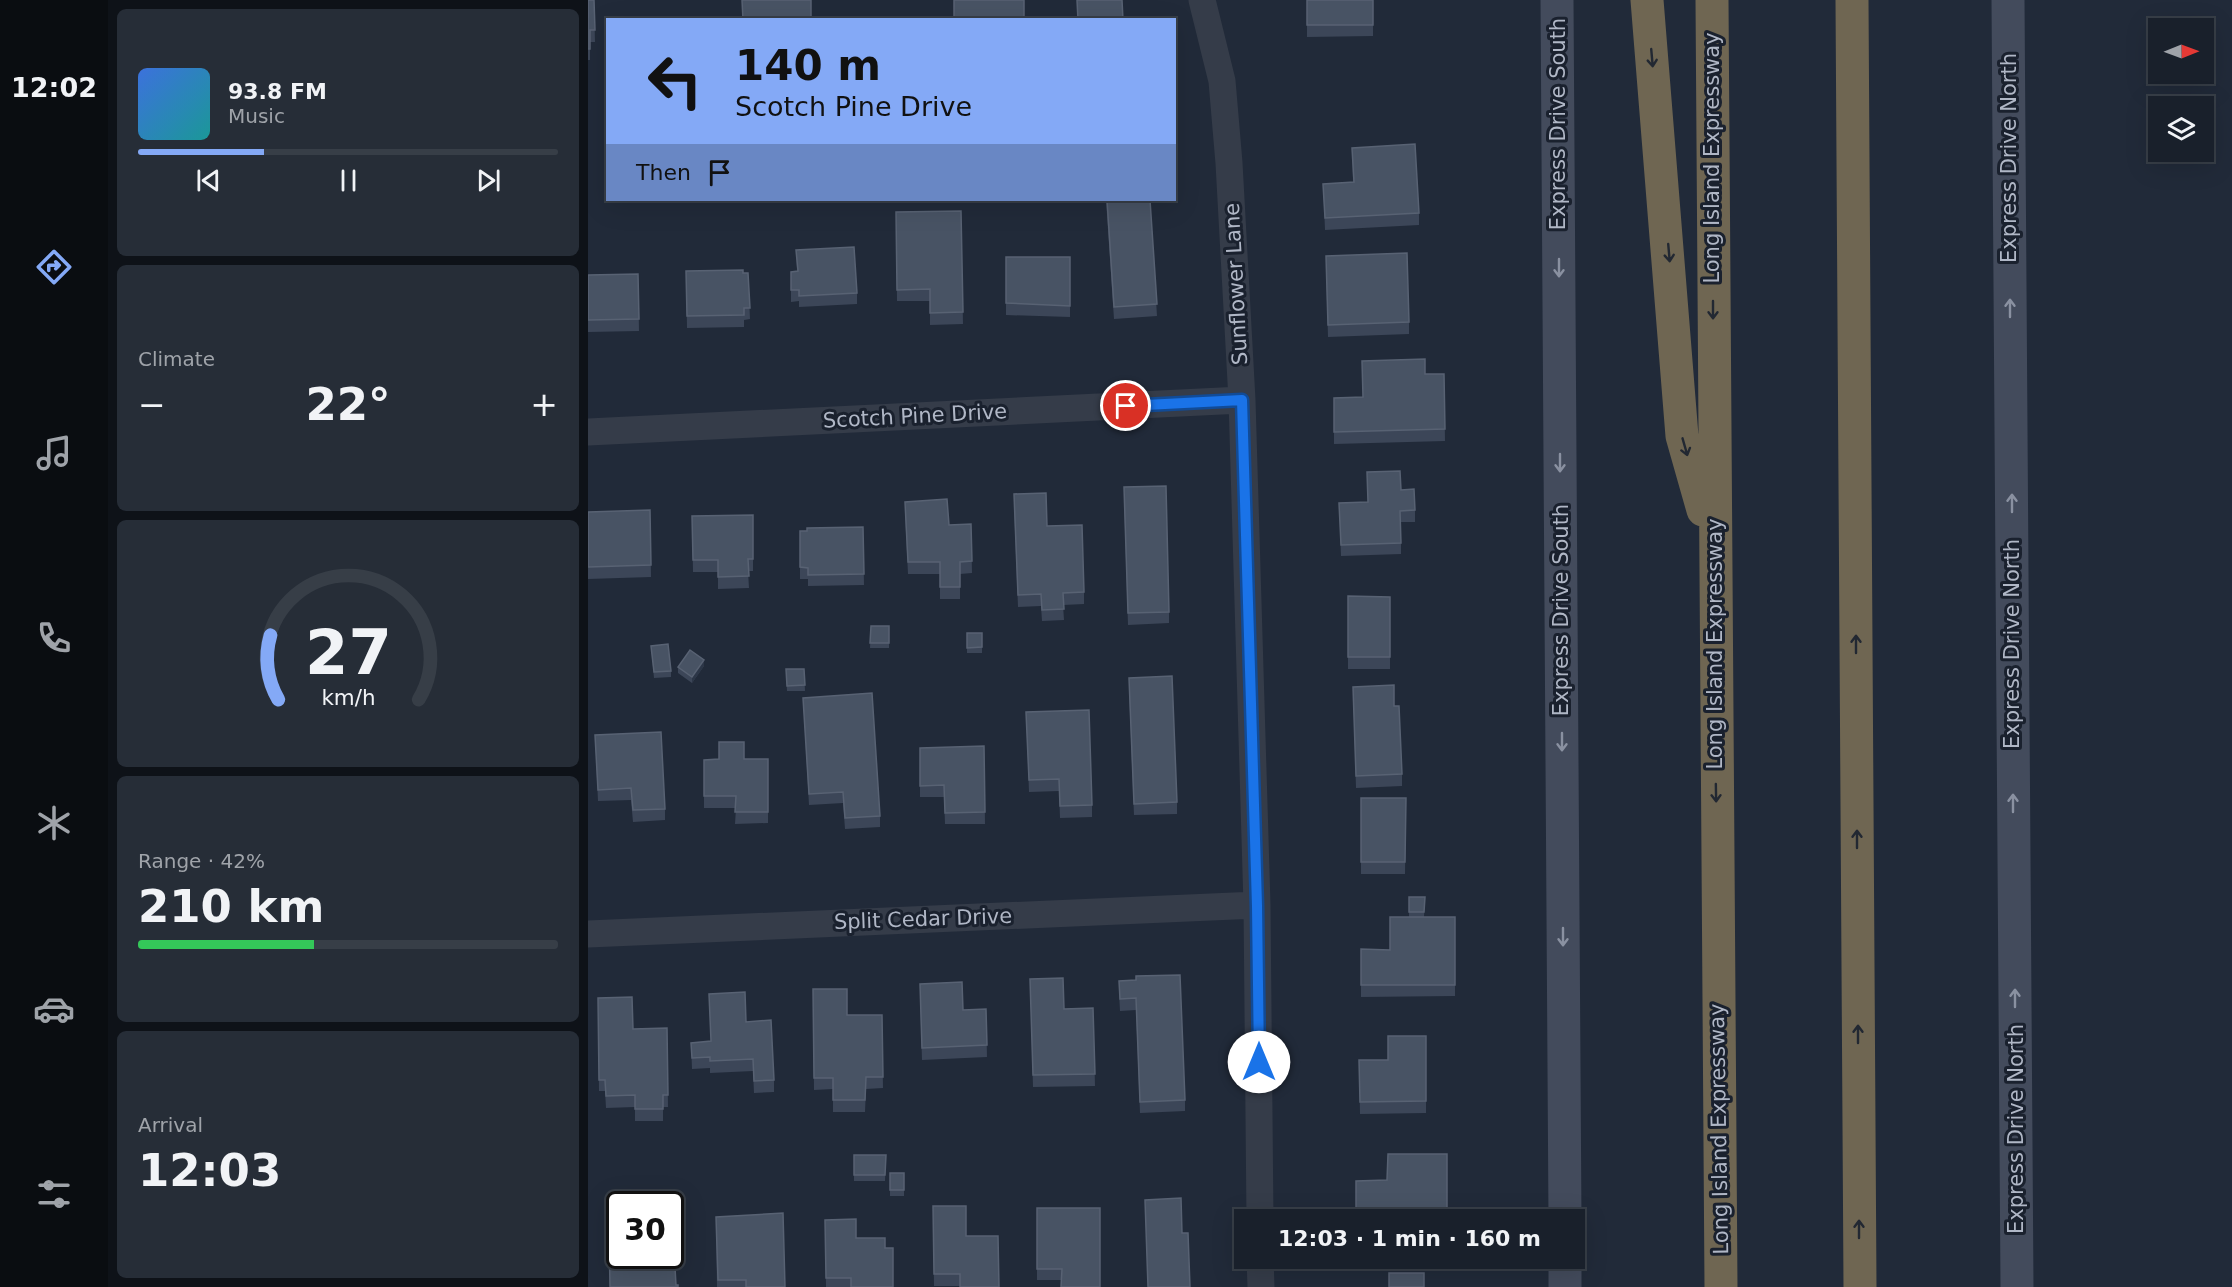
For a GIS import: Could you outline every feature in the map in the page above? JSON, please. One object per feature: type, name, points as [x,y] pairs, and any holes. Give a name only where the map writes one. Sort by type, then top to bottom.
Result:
[{"type":"highway","points":[[1647,0],[1682,436],[1714,546]]},
{"type":"highway","name":"Long Island Expressway","points":[[1712,0],[1714,546],[1721,1287]]},
{"type":"highway","points":[[1852,0],[1860,1287]]},
{"type":"main road","name":"Express Drive South","points":[[1557,0],[1565,1209]]},
{"type":"main road","name":"Express Drive North","points":[[2008,0],[2017,1287]]},
{"type":"main road","points":[[1565,1269],[1565,1287]]},
{"type":"street","name":"Sunflower Lane","points":[[1202,0],[1222,81],[1229,163],[1242,400],[1257,906],[1260,1209]]},
{"type":"street","name":"Scotch Pine Drive","points":[[588,432],[1242,400]]},
{"type":"street","name":"Split Cedar Drive","points":[[588,934],[1257,906]]},
{"type":"street","points":[[1260,1269],[1261,1287]]},
{"type":"building","points":[[588,0],[594,0],[595,30],[590,30],[590,49],[588,49]]},
{"type":"building","points":[[742,0],[811,0],[811,18],[743,18]]},
{"type":"building","points":[[954,0],[1024,0],[1024,18],[954,18]]},
{"type":"building","points":[[1077,0],[1122,0],[1123,18],[1078,18]]},
{"type":"building","points":[[1307,0],[1373,0],[1373,25],[1307,25]]},
{"type":"building","points":[[1415,144],[1419,213],[1325,218],[1323,184],[1354,182],[1352,148]]},
{"type":"building","points":[[1107,201],[1150,201],[1157,304],[1114,307]]},
{"type":"building","points":[[961,211],[963,312],[930,313],[930,289],[897,290],[896,212]]},
{"type":"building","points":[[854,247],[857,293],[799,296],[799,290],[791,290],[791,272],[798,271],[796,250]]},
{"type":"building","points":[[1407,253],[1409,322],[1328,325],[1326,256]]},
{"type":"building","points":[[1006,257],[1070,257],[1070,306],[1006,303]]},
{"type":"building","points":[[743,270],[743,273],[748,273],[750,308],[744,308],[744,315],[687,316],[686,271]]},
{"type":"building","points":[[638,274],[639,319],[588,320],[588,275]]},
{"type":"building","points":[[1425,359],[1425,374],[1444,374],[1445,429],[1334,432],[1334,398],[1363,397],[1362,361]]},
{"type":"building","points":[[1400,471],[1401,490],[1414,489],[1415,510],[1400,511],[1401,543],[1341,545],[1339,503],[1368,502],[1367,472]]},
{"type":"building","points":[[1166,486],[1169,612],[1128,613],[1124,487]]},
{"type":"building","points":[[1046,493],[1047,526],[1082,525],[1084,592],[1063,593],[1064,609],[1042,610],[1041,594],[1018,595],[1014,494]]},
{"type":"building","points":[[947,499],[949,525],[971,524],[972,561],[960,562],[960,587],[940,587],[940,562],[908,562],[905,502]]},
{"type":"building","points":[[650,510],[651,565],[588,567],[588,512]]},
{"type":"building","points":[[753,515],[753,559],[748,559],[749,576],[718,577],[718,560],[693,560],[692,516]]},
{"type":"building","points":[[863,527],[864,574],[808,575],[808,568],[800,567],[800,531],[807,531],[807,528]]},
{"type":"building","points":[[1348,596],[1390,597],[1390,657],[1348,657]]},
{"type":"building","points":[[871,626],[889,626],[889,643],[870,643]]},
{"type":"building","points":[[967,633],[982,633],[982,647],[967,648]]},
{"type":"building","points":[[668,644],[671,671],[654,672],[651,646]]},
{"type":"building","points":[[690,650],[704,660],[692,677],[678,667]]},
{"type":"building","points":[[786,669],[804,669],[805,685],[787,686]]},
{"type":"building","points":[[1172,676],[1177,802],[1134,804],[1129,678]]},
{"type":"building","points":[[1394,685],[1394,706],[1399,706],[1402,774],[1356,776],[1353,687]]},
{"type":"building","points":[[872,693],[880,816],[845,818],[843,792],[809,794],[803,698]]},
{"type":"building","points":[[1089,710],[1092,805],[1060,806],[1059,779],[1029,780],[1026,712]]},
{"type":"building","points":[[661,732],[665,809],[633,810],[631,788],[598,790],[595,735]]},
{"type":"building","points":[[719,742],[744,742],[744,759],[768,759],[768,812],[735,812],[736,796],[704,796],[704,760],[719,759]]},
{"type":"building","points":[[984,746],[985,812],[945,813],[944,785],[920,786],[920,748]]},
{"type":"building","points":[[1361,798],[1406,798],[1405,862],[1361,862]]},
{"type":"building","points":[[1409,897],[1425,897],[1424,912],[1409,912]]},
{"type":"building","points":[[1390,917],[1455,917],[1455,985],[1361,985],[1361,949],[1390,950]]},
{"type":"building","points":[[1180,975],[1185,1100],[1140,1102],[1136,998],[1120,999],[1119,981],[1136,980],[1136,976]]},
{"type":"building","points":[[1063,978],[1064,1009],[1093,1008],[1095,1074],[1033,1075],[1030,979]]},
{"type":"building","points":[[962,982],[963,1010],[986,1009],[987,1045],[922,1048],[920,984]]},
{"type":"building","points":[[813,989],[847,989],[847,1015],[882,1015],[883,1077],[866,1077],[865,1100],[833,1100],[833,1078],[814,1078]]},
{"type":"building","points":[[745,992],[746,1022],[771,1020],[774,1080],[754,1081],[753,1059],[710,1061],[710,1057],[692,1058],[691,1043],[711,1041],[709,994]]},
{"type":"building","points":[[632,997],[633,1029],[667,1028],[668,1095],[663,1095],[663,1109],[635,1109],[635,1095],[606,1096],[605,1080],[599,1080],[598,998]]},
{"type":"building","points":[[1388,1036],[1426,1036],[1426,1101],[1360,1102],[1359,1060],[1388,1060]]},
{"type":"building","points":[[1388,1154],[1447,1154],[1447,1209],[1356,1209],[1356,1181],[1387,1180]]},
{"type":"building","points":[[854,1155],[886,1155],[885,1175],[854,1175]]},
{"type":"building","points":[[890,1173],[904,1173],[904,1190],[890,1190]]},
{"type":"building","points":[[1181,1198],[1182,1233],[1188,1233],[1190,1287],[1148,1287],[1145,1200]]},
{"type":"building","points":[[933,1206],[966,1206],[966,1236],[998,1236],[999,1287],[960,1287],[960,1274],[934,1274]]},
{"type":"building","points":[[1037,1208],[1100,1208],[1100,1287],[1061,1287],[1062,1269],[1037,1269]]},
{"type":"building","points":[[783,1213],[785,1287],[746,1287],[746,1280],[718,1280],[716,1217]]},
{"type":"building","points":[[856,1219],[856,1238],[885,1238],[885,1248],[893,1248],[893,1287],[851,1287],[851,1278],[826,1278],[825,1220]]},
{"type":"building","points":[[610,1269],[675,1269],[676,1285],[678,1285],[678,1287],[610,1287]]},
{"type":"building","points":[[1389,1273],[1424,1273],[1424,1287],[1389,1287]]},
{"type":"route","points":[[1126,406],[1242,400],[1257,906],[1259,1062]]}]
